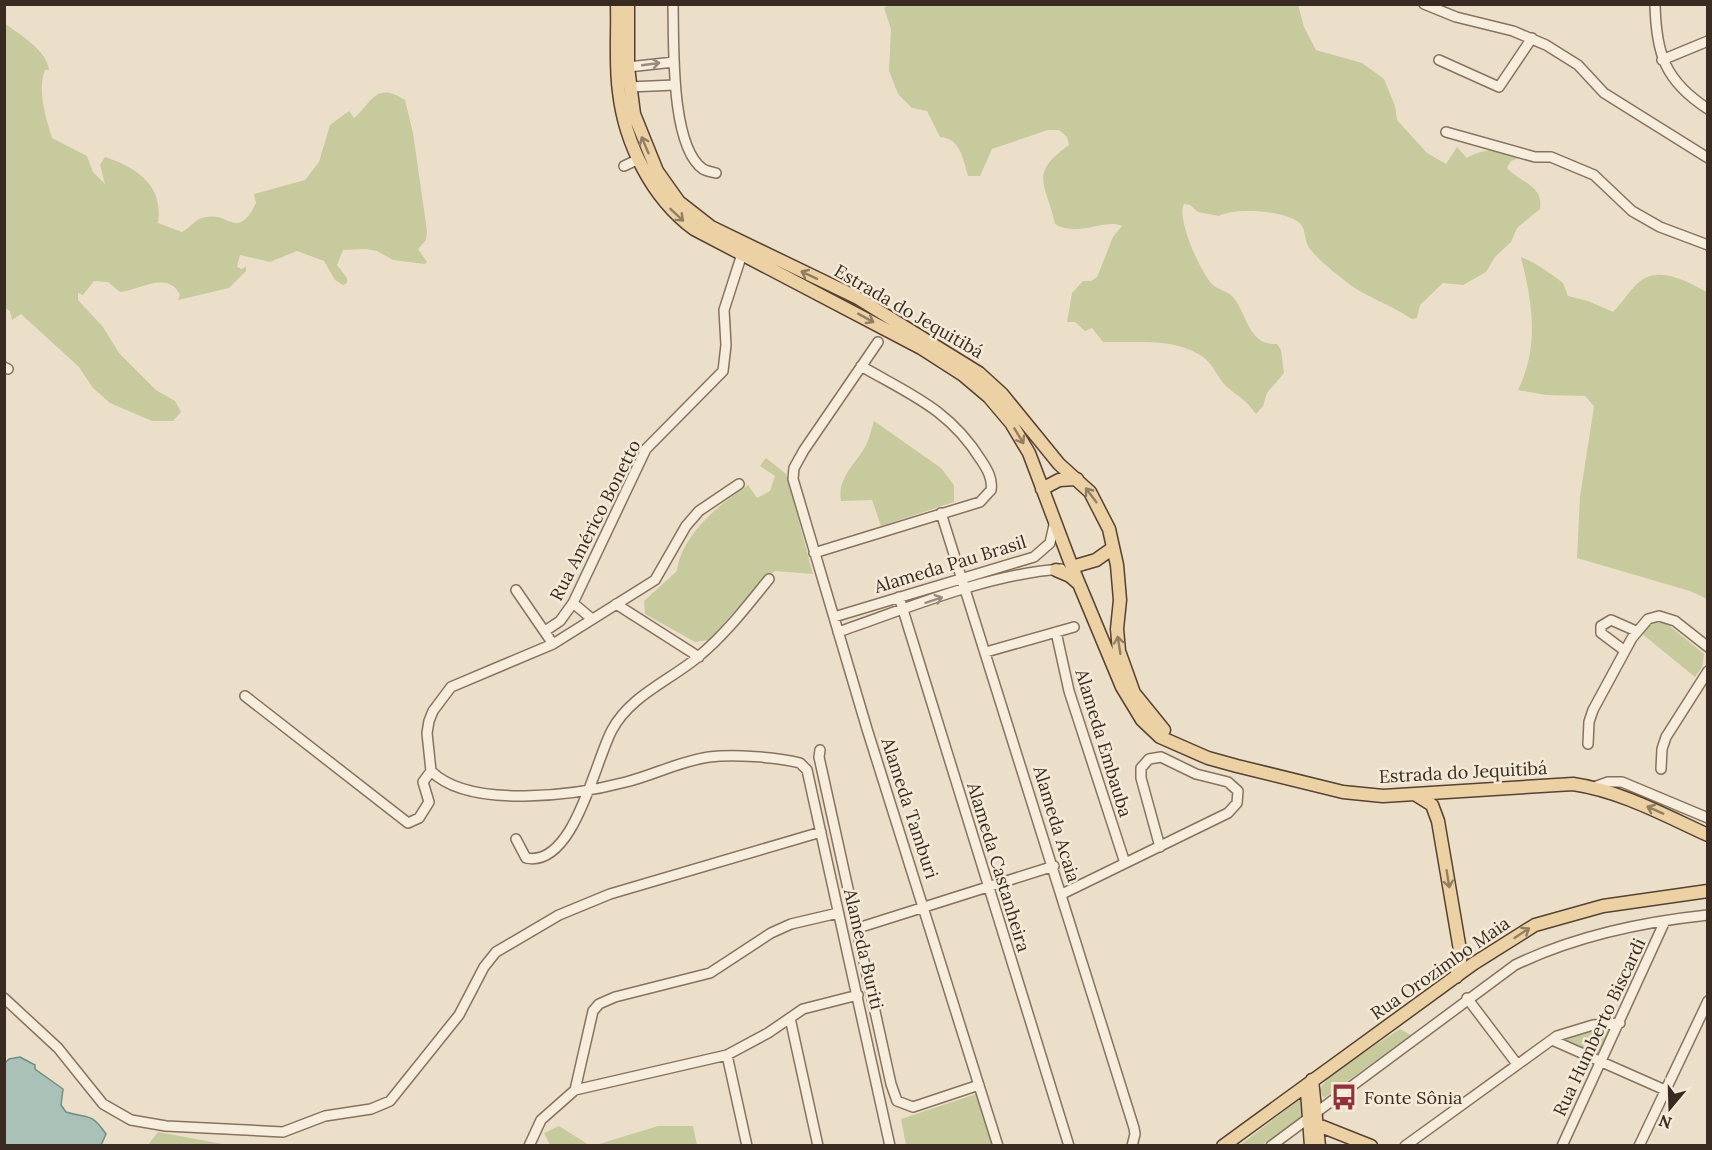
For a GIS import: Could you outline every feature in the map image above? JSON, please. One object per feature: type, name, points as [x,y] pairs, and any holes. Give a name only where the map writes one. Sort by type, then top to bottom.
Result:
[{"type":"main road","name":"Estrada do Jequitibá","points":[[617,4],[618,90],[626,126],[639,159],[659,195],[680,219],[847,308],[963,375],[989,397],[1011,423],[1029,453],[1072,567],[1122,687],[1142,720],[1160,737],[1227,763],[1343,792],[1383,796],[1573,784],[1594,787],[1643,805],[1707,835]]},
{"type":"main road","name":"Estrada do Jequitibá","points":[[628,4],[629,87],[634,114],[657,171],[689,212],[727,235],[856,297],[951,353],[979,373],[1002,394],[1040,442],[1077,479],[1101,509],[1113,548],[1119,580],[1120,600],[1117,629],[1121,659],[1134,693],[1145,709],[1181,746]]},
{"type":"main road","points":[[1042,489],[1059,480],[1077,479]]},
{"type":"main road","points":[[1072,567],[1096,560],[1113,548]]},
{"type":"main road","points":[[1056,570],[1070,576],[1083,590]]},
{"type":"main road","points":[[1438,821],[1443,801],[1462,791]]},
{"type":"main road","points":[[1414,795],[1432,805],[1438,821],[1461,956],[1456,977]]},
{"type":"main road","name":"Rua Orozimbo Maia","points":[[1223,1146],[1456,977],[1535,925],[1554,918],[1619,904],[1707,891]]},
{"type":"main road","points":[[1461,956],[1483,958]]},
{"type":"main road","points":[[1309,1082],[1314,1126],[1311,1146]]},
{"type":"main road","points":[[1314,1126],[1351,1146]]},
{"type":"main road","points":[[1314,1126],[1371,1146]]},
{"type":"street","points":[[673,4],[675,85],[683,133],[692,157],[704,170],[716,173]]},
{"type":"street","points":[[1424,4],[1443,13],[1532,38],[1578,65],[1604,93],[1707,158]]},
{"type":"street","points":[[1655,4],[1662,60],[1677,85],[1706,106]]},
{"type":"street","points":[[1439,60],[1499,87],[1532,38]]},
{"type":"street","points":[[1662,60],[1707,41]]},
{"type":"street","points":[[628,67],[674,62]]},
{"type":"street","points":[[629,87],[675,85]]},
{"type":"street","points":[[1446,132],[1535,157],[1551,158],[1594,175],[1632,211],[1669,231],[1707,245]]},
{"type":"street","points":[[624,166],[639,159]]},
{"type":"street","name":"Rua Américo Bonetto","points":[[545,631],[560,621],[573,603],[646,449],[723,371],[726,345],[724,310],[742,254]]},
{"type":"street","points":[[814,553],[985,498],[992,485],[988,472],[955,424],[928,405],[861,366],[878,342]]},
{"type":"street","name":"Alameda Tamburi","points":[[861,366],[799,459],[794,468],[793,479],[838,632],[998,1146]]},
{"type":"street","points":[[245,696],[408,823],[419,818],[429,802],[423,782],[431,771],[427,733],[429,721],[433,711],[451,687],[553,644],[655,580],[686,526],[699,511],[738,484]]},
{"type":"street","name":"Alameda Acaia","points":[[941,513],[964,579],[1134,1128],[1132,1146]]},
{"type":"street","name":"Alameda Pau Brasil","points":[[834,617],[1034,557],[1050,543],[1054,535],[1055,520]]},
{"type":"street","points":[[1034,557],[1037,571]]},
{"type":"street","name":"Alameda Pau Brasil","points":[[838,632],[966,590],[1037,571],[1072,567]]},
{"type":"street","points":[[516,839],[526,858],[533,859],[548,854],[563,841],[574,825],[601,752],[613,727],[631,705],[699,657],[769,579]]},
{"type":"street","points":[[516,590],[553,644]]},
{"type":"street","name":"Alameda Castanheira","points":[[899,597],[1069,1146]]},
{"type":"street","points":[[573,603],[592,619]]},
{"type":"street","points":[[616,604],[699,657]]},
{"type":"street","points":[[1588,744],[1591,716],[1636,631],[1648,619],[1667,618],[1707,647]]},
{"type":"street","points":[[1625,651],[1606,639],[1601,633],[1601,626],[1611,620],[1636,631]]},
{"type":"street","points":[[986,652],[1074,627]]},
{"type":"street","name":"Alameda Embauba","points":[[1056,632],[1069,691],[1125,862]]},
{"type":"street","points":[[1661,769],[1662,749],[1666,737],[1707,671]]},
{"type":"street","points":[[820,750],[819,757],[891,1084],[897,1101],[913,1107],[979,1085]]},
{"type":"street","name":"Alameda Buriti","points":[[587,791],[627,782],[683,762],[712,757],[800,763],[807,771],[890,1146]]},
{"type":"street","points":[[1062,894],[1125,862],[1160,847],[1228,813],[1237,803],[1238,791],[1228,782],[1196,774],[1161,757],[1149,759],[1141,768],[1141,778],[1160,847]]},
{"type":"street","points":[[431,771],[459,788],[489,794],[587,791]]},
{"type":"street","points":[[1594,787],[1608,782],[1622,782],[1706,816]]},
{"type":"street","points":[[4,998],[57,1048],[103,1104],[131,1120],[166,1126],[283,1132],[325,1116],[371,1109],[390,1101],[459,1015],[484,967],[496,952],[564,912],[610,894],[821,832]]},
{"type":"street","points":[[858,928],[1053,866]]},
{"type":"street","points":[[575,1090],[593,1011],[599,1004],[710,973],[771,933],[791,924],[837,913]]},
{"type":"street","points":[[1271,1146],[1314,1126],[1467,998],[1515,965],[1553,946],[1586,937],[1707,915]]},
{"type":"street","name":"Rua Humberto Biscardi","points":[[1562,1146],[1665,921]]},
{"type":"street","points":[[530,1146],[545,1116],[575,1090],[727,1055],[803,1009],[818,1003],[858,995]]},
{"type":"street","points":[[1467,998],[1517,1064]]},
{"type":"street","points":[[1639,1146],[1707,1001]]},
{"type":"street","points":[[790,1018],[818,1146]]},
{"type":"street","points":[[1405,1146],[1552,1040],[1573,1029],[1620,1023]]},
{"type":"street","points":[[1552,1040],[1665,1090]]},
{"type":"street","points":[[727,1055],[747,1146]]},
{"type":"green space","points":[[891,4],[1298,5],[1304,27],[1316,50],[1362,63],[1384,79],[1395,106],[1397,120],[1427,153],[1446,164],[1457,147],[1467,158],[1474,154],[1498,150],[1529,154],[1511,161],[1507,168],[1535,189],[1540,201],[1540,209],[1517,228],[1511,242],[1495,257],[1486,272],[1463,285],[1443,283],[1420,305],[1417,318],[1412,319],[1360,291],[1329,268],[1310,249],[1302,226],[1287,216],[1249,211],[1226,213],[1219,216],[1198,212],[1190,205],[1184,204],[1182,211],[1186,233],[1202,270],[1213,285],[1233,297],[1254,334],[1260,340],[1277,344],[1281,350],[1284,373],[1267,393],[1263,406],[1256,414],[1245,401],[1226,386],[1207,360],[1192,351],[1180,346],[1155,342],[1103,342],[1092,328],[1085,331],[1075,322],[1067,322],[1072,293],[1083,281],[1091,281],[1097,277],[1113,237],[1122,226],[1108,224],[1073,229],[1055,224],[1043,180],[1048,164],[1069,145],[1067,137],[1059,130],[1048,130],[992,149],[980,176],[968,176],[960,150],[952,141],[940,137],[927,111],[912,108],[898,94],[889,71],[891,29],[884,8]]},
{"type":"green space","points":[[4,23],[38,49],[47,63],[49,70],[45,70],[42,95],[52,138],[87,156],[93,172],[105,184],[100,165],[105,157],[137,172],[152,188],[157,198],[158,223],[182,232],[196,221],[206,217],[238,223],[244,221],[256,203],[254,194],[305,180],[319,162],[330,125],[349,111],[354,118],[380,93],[395,94],[405,100],[413,133],[427,231],[426,240],[418,249],[427,262],[425,264],[393,260],[377,251],[366,249],[343,250],[337,265],[347,278],[347,283],[343,285],[335,280],[324,261],[297,251],[270,262],[240,255],[237,267],[242,269],[246,266],[246,271],[229,288],[178,300],[180,295],[168,284],[153,283],[120,292],[108,282],[94,281],[83,295],[78,293],[78,300],[103,327],[119,353],[156,390],[175,401],[181,412],[173,421],[152,421],[110,403],[93,388],[79,367],[21,314],[12,320],[10,311],[5,308]]},
{"type":"green space","points":[[1521,257],[1563,283],[1568,296],[1588,301],[1613,312],[1638,283],[1655,275],[1673,277],[1707,292],[1707,599],[1690,591],[1577,558],[1580,497],[1594,406],[1585,396],[1546,395],[1518,390],[1525,373],[1532,340],[1531,307]]},
{"type":"green space","points":[[874,421],[941,468],[954,485],[954,502],[881,526],[872,500],[841,501],[841,486],[866,446]]},
{"type":"green space","points":[[766,458],[786,474],[813,574],[775,571],[764,578],[709,640],[695,642],[645,614],[644,601],[677,571],[686,545],[714,511],[748,485],[757,498],[770,491],[775,476],[760,466]]},
{"type":"green space","points":[[1666,623],[1704,654],[1702,667],[1695,677],[1641,633],[1647,626]]},
{"type":"green space","points":[[1616,1028],[1603,1057],[1562,1039],[1588,1029]]},
{"type":"green space","points":[[1400,1029],[1411,1035],[1324,1098],[1319,1090],[1332,1073]]},
{"type":"green space","points":[[976,1094],[993,1145],[906,1145],[901,1119]]},
{"type":"green space","points":[[1300,1099],[1304,1117],[1262,1145],[1239,1146]]},
{"type":"green space","points":[[559,1126],[589,1145],[550,1145],[544,1133]]},
{"type":"green space","points":[[658,1126],[693,1126],[697,1145],[596,1145]]},
{"type":"green space","points":[[158,1132],[228,1145],[148,1145]]},
{"type":"shaded area","points":[[20,1057],[35,1065],[35,1069],[63,1089],[61,1105],[66,1112],[88,1117],[96,1122],[106,1134],[101,1145],[5,1145],[5,1063],[9,1059]]},
{"type":"place","name":"Fonte Sônia","points":[[1344,1097]]}]
